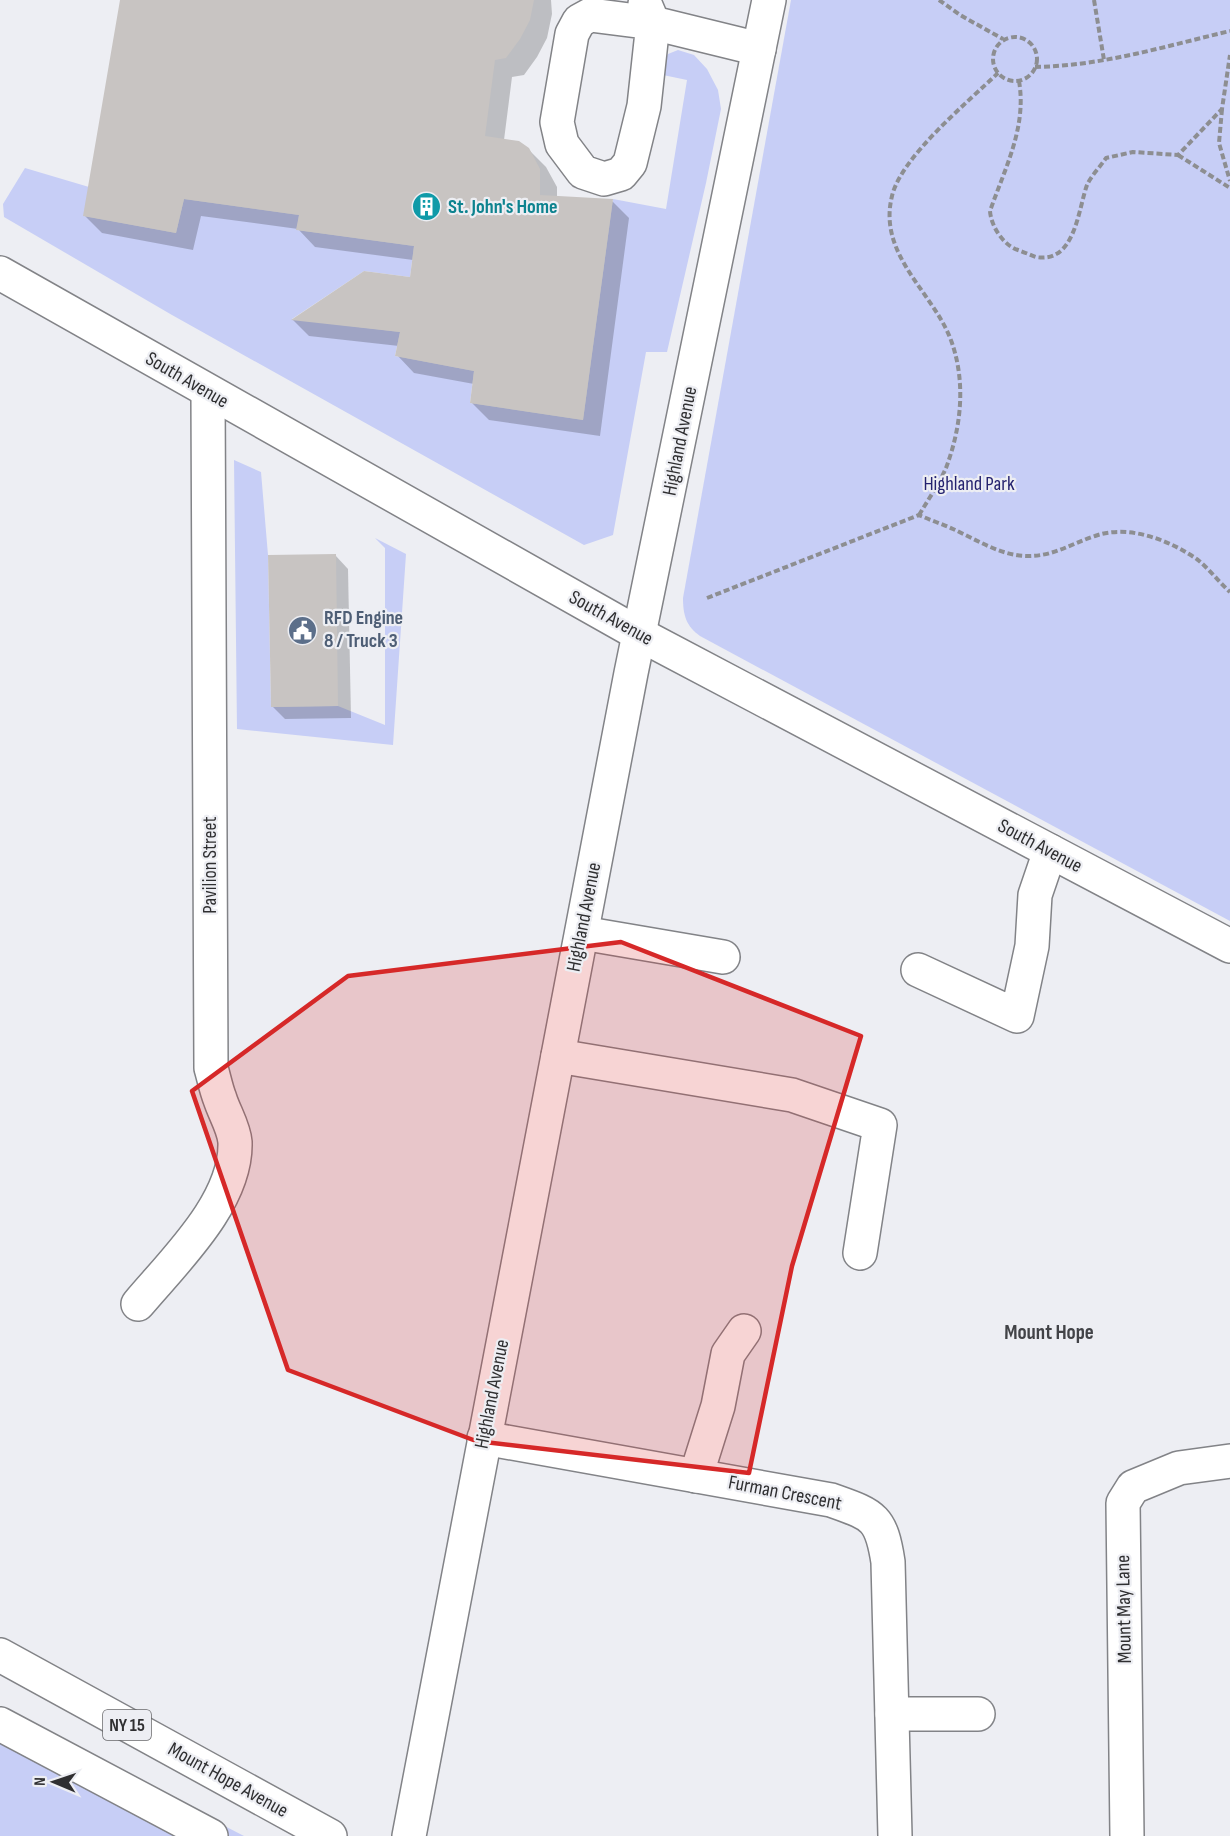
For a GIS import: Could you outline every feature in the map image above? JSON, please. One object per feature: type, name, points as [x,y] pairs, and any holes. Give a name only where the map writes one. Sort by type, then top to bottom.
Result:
[{"type":"street","name":"Highland Avenue","points":[[409,1836],[639,634],[769,0]]},
{"type":"street","points":[[648,12],[651,55],[644,106],[630,163],[621,174],[604,179],[583,172],[562,144],[557,122],[572,34],[579,21],[590,15],[648,12],[759,49]]},
{"type":"street","name":"South Avenue","points":[[0,273],[639,634],[1230,946]]},
{"type":"street","name":"Pavilion Street","points":[[138,1304],[207,1221],[222,1196],[232,1169],[235,1141],[211,1068],[208,392]]},
{"type":"street","points":[[918,970],[1017,1016],[1032,946],[1035,895],[1050,851]]},
{"type":"street","points":[[582,933],[723,957]]},
{"type":"street","points":[[558,1056],[792,1095],[880,1125],[860,1253]]},
{"type":"street","points":[[696,1476],[718,1406],[728,1354],[744,1331]]},
{"type":"street","name":"Furman Crescent","points":[[484,1438],[831,1500],[865,1512],[876,1522],[885,1541],[888,1562],[895,1836]]},
{"type":"street","name":"Mount May Lane","points":[[1127,1836],[1123,1503],[1133,1487],[1179,1468],[1230,1461]]},
{"type":"street","name":"Mount Hope Avenue","points":[[0,1655],[330,1836]]},
{"type":"street","points":[[892,1714],[978,1714]]},
{"type":"street","points":[[0,1724],[212,1836]]},
{"type":"path","points":[[939,0],[960,15],[1003,39]]},
{"type":"path","points":[[1094,0],[1104,60]]},
{"type":"path","points":[[1035,67],[1062,67],[1132,55],[1230,31]]},
{"type":"path","points":[[1016,36],[1029,41],[1036,53],[1032,73],[1019,81],[1007,80],[998,73],[992,59],[993,51],[1003,39],[1016,36]]},
{"type":"path","points":[[1230,55],[1219,143],[1230,181]]},
{"type":"path","points":[[706,598],[919,515],[945,469],[956,434],[961,400],[960,374],[952,342],[897,250],[890,222],[892,196],[901,174],[918,153],[998,73]]},
{"type":"path","points":[[1019,81],[1021,95],[1017,139],[990,211],[991,223],[1014,249],[1037,257],[1052,255],[1067,247],[1088,183],[1106,159],[1133,152],[1178,155],[1230,188]]},
{"type":"path","points":[[1178,155],[1222,109]]},
{"type":"path","points":[[919,515],[988,546],[1023,556],[1049,555],[1096,535],[1122,531],[1149,537],[1177,547],[1199,561],[1230,592]]},
{"type":"highlighted area","points":[[621,942],[861,1036],[792,1266],[749,1473],[476,1441],[288,1370],[192,1091],[348,976]]},
{"type":"green space","name":"Highland Park","points":[[791,0],[1230,0],[1230,921],[700,636],[686,620],[683,598]]},
{"type":"green space","points":[[678,50],[694,55],[707,69],[718,90],[721,109],[667,352],[646,352],[613,535],[584,545],[172,315],[4,217],[3,204],[25,168],[89,187],[84,216],[176,233],[184,199],[299,215],[297,230],[414,246],[410,277],[364,271],[292,319],[400,332],[395,356],[474,371],[470,403],[583,420],[613,199],[666,209],[687,80],[663,75],[668,54]]},
{"type":"green space","points":[[234,460],[261,472],[268,555],[271,707],[338,706],[385,725],[385,548],[375,538],[406,554],[393,745],[237,729]]},
{"type":"green space","points":[[0,1710],[244,1836],[0,1836]]},
{"type":"building","name":"St. John's Home","points":[[120,0],[534,0],[530,20],[520,39],[506,58],[495,60],[485,136],[519,141],[529,148],[540,169],[540,195],[613,199],[583,420],[470,403],[474,371],[395,356],[400,332],[291,320],[364,271],[410,277],[414,246],[296,230],[299,215],[184,199],[176,233],[83,216]]},
{"type":"building","name":"RFD Engine 8 / Truck 3","points":[[336,554],[338,706],[271,707],[268,555]]},
{"type":"place","name":"St. John's Home","points":[[427,207]]},
{"type":"place","name":"RFD Engine 8 / Truck 3","points":[[303,630]]},
{"type":"district","name":"Mount Hope","points":[[1049,1332]]}]
